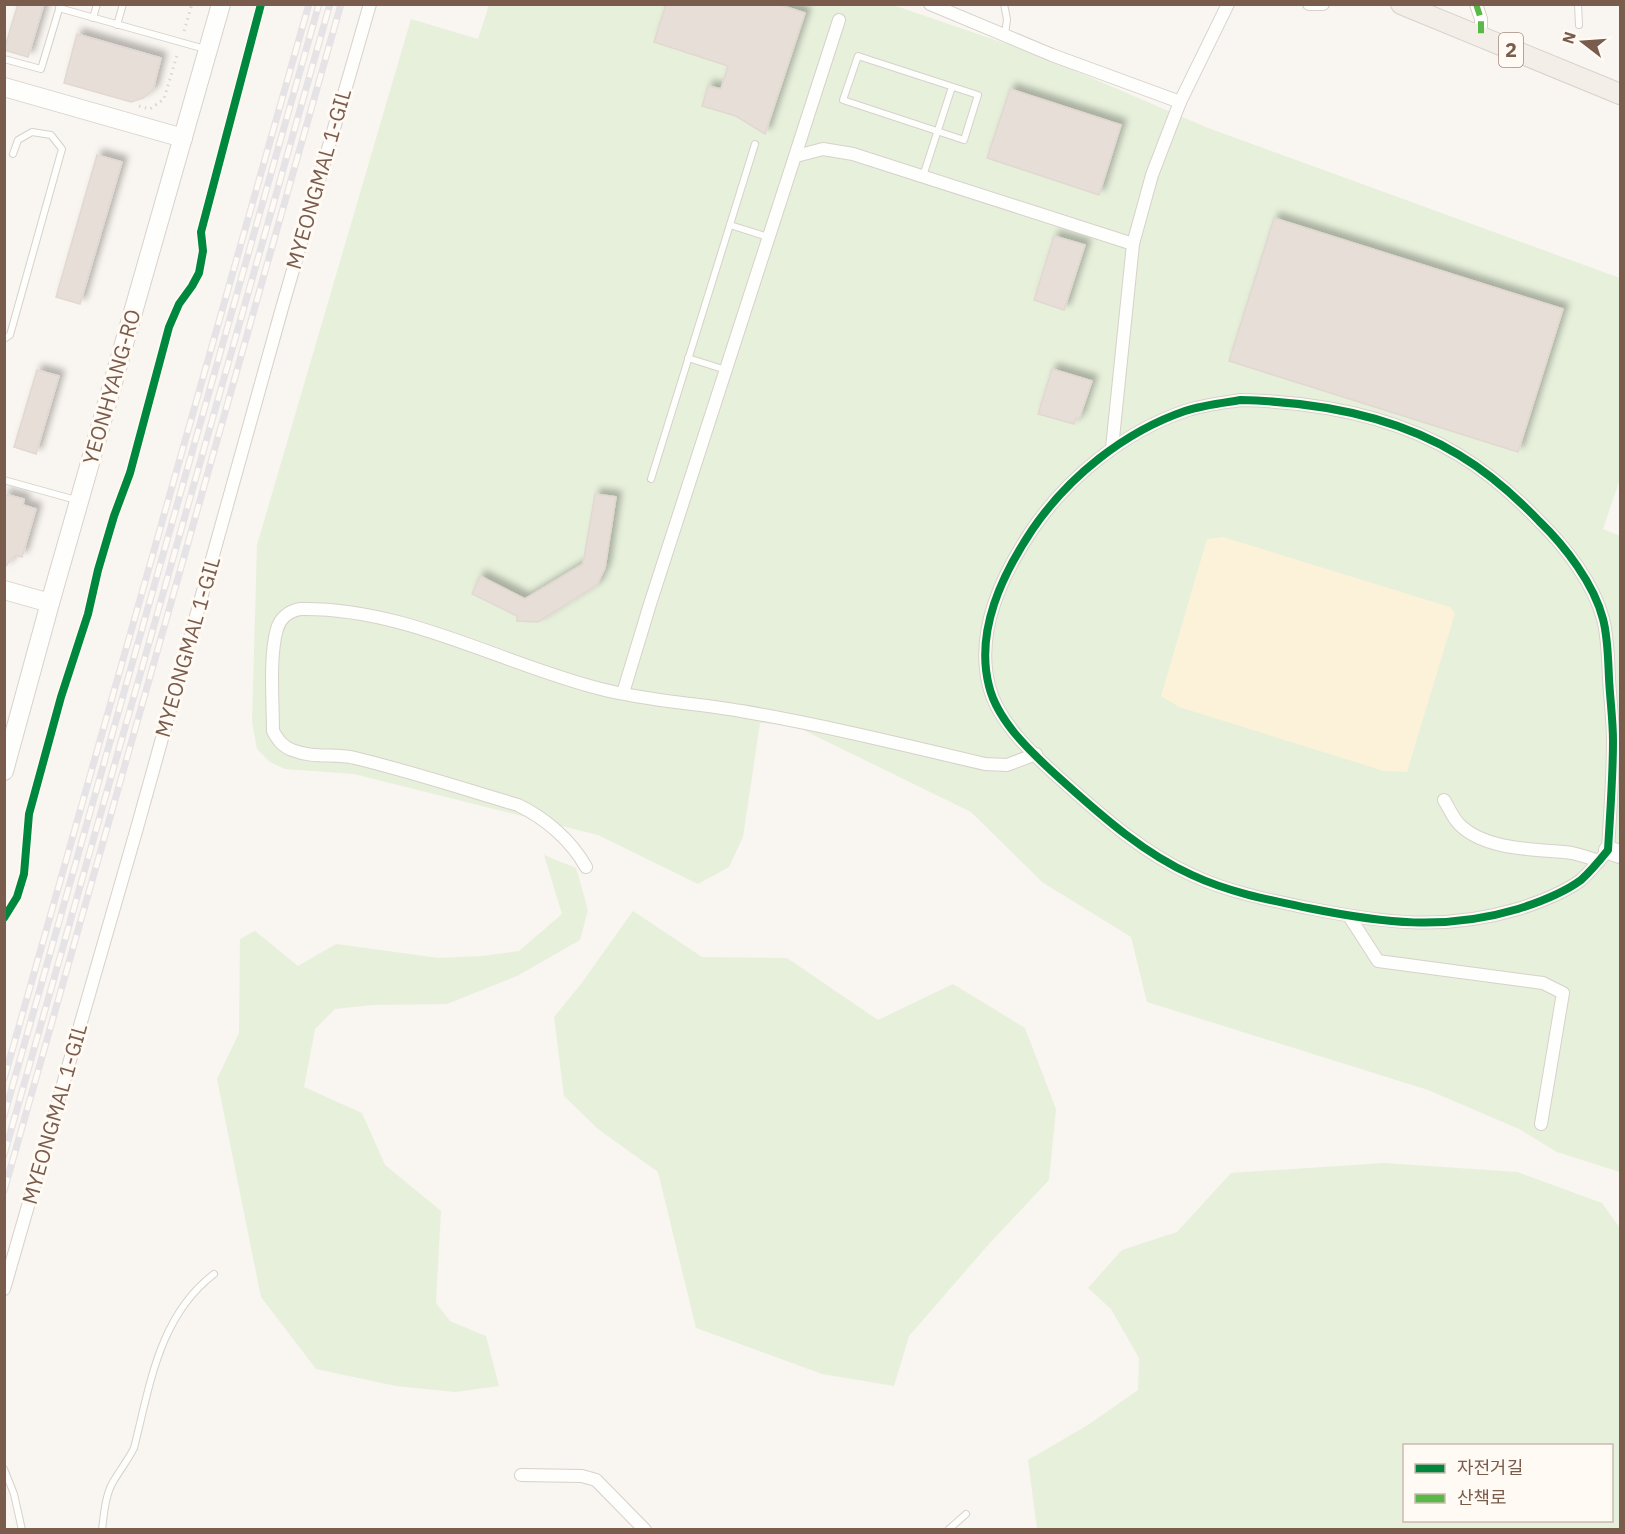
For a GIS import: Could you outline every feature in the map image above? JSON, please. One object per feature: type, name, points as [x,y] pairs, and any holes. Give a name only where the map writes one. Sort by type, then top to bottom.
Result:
[{"type":"main road","name":"YEONHYANG-RO","points":[[4,771],[221,4]]},
{"type":"main road","name":"2","points":[[1401,4],[1620,94]]},
{"type":"main road","points":[[4,87],[183,138]]},
{"type":"main road","points":[[4,590],[50,603]]},
{"type":"street","name":"MYEONGMAL 1-GIL","points":[[4,1289],[137,828],[369,4]]},
{"type":"street","points":[[930,4],[1052,55],[1180,102]]},
{"type":"street","points":[[1112,448],[1133,244],[1152,175],[1180,102],[1228,4]]},
{"type":"street","points":[[1309,4],[1323,4]]},
{"type":"street","points":[[1476,4],[1481,19],[1481,38]]},
{"type":"street","points":[[623,693],[839,20]]},
{"type":"street","points":[[796,156],[823,149],[853,154],[1133,244]]},
{"type":"street","points":[[1241,400],[1282,401],[1335,409],[1375,419],[1419,435],[1458,454],[1509,492],[1559,540],[1578,567],[1603,618],[1613,741],[1609,855],[1581,879],[1560,893],[1535,904],[1495,916],[1434,923],[1394,922],[1288,904],[1217,886],[1167,863],[1135,841],[1085,800],[1036,754],[1004,719],[988,686],[984,642],[996,600],[1017,552],[1060,494],[1112,448],[1147,428],[1193,409],[1241,400]]},
{"type":"street","points":[[586,867],[579,854],[538,814],[518,805],[352,757],[320,757],[285,747],[278,742],[273,731],[273,651],[277,627],[290,610],[369,615],[476,647],[582,684],[623,693],[781,718],[985,764],[1007,765],[1036,754]]},
{"type":"street","points":[[1444,800],[1457,822],[1483,839],[1522,848],[1609,855]]},
{"type":"street","points":[[1349,916],[1378,961],[1543,983],[1563,993],[1541,1124]]},
{"type":"street","points":[[521,1475],[582,1476],[596,1480],[645,1530]]},
{"type":"lane","points":[[93,18],[97,4]]},
{"type":"lane","points":[[117,25],[123,4]]},
{"type":"lane","points":[[1004,4],[1007,19],[1005,35]]},
{"type":"lane","points":[[1578,4],[1580,25]]},
{"type":"lane","points":[[4,59],[41,69],[60,6],[93,18],[208,50]]},
{"type":"lane","points":[[858,56],[952,87],[978,95],[964,140],[843,100],[858,56]]},
{"type":"lane","points":[[923,177],[952,87]]},
{"type":"lane","points":[[4,339],[10,335],[62,149],[51,135],[32,132],[18,140],[13,154]]},
{"type":"lane","points":[[651,479],[755,144]]},
{"type":"lane","points":[[730,225],[768,237]]},
{"type":"lane","points":[[688,358],[726,370]]},
{"type":"lane","points":[[4,480],[80,501]]},
{"type":"lane","points":[[102,1530],[107,1497],[113,1482],[134,1448],[162,1342],[186,1301],[199,1285],[214,1274]]},
{"type":"lane","points":[[4,1470],[14,1494],[22,1530]]},
{"type":"lane","points":[[948,1530],[966,1514]]},
{"type":"path","points":[[132,105],[150,109],[164,99],[192,4]]},
{"type":"green space","points":[[489,5],[893,5],[1036,54],[1208,128],[1620,278],[1620,479],[1603,529],[1620,536],[1620,1172],[1557,1152],[1519,1129],[1428,1090],[1147,1002],[1131,937],[1042,882],[971,812],[793,725],[760,723],[743,837],[729,867],[698,884],[598,835],[354,774],[285,769],[270,762],[257,749],[252,722],[257,545],[411,19],[478,39]]},
{"type":"green space","points":[[544,855],[576,868],[588,910],[580,940],[517,976],[447,1004],[372,1005],[335,1009],[315,1029],[304,1087],[362,1113],[385,1165],[441,1211],[436,1303],[450,1321],[486,1336],[499,1386],[455,1392],[396,1386],[316,1369],[261,1297],[217,1079],[239,1033],[240,939],[255,931],[298,966],[336,944],[439,958],[519,951],[562,914]]},
{"type":"green space","points":[[633,911],[702,957],[787,958],[878,1020],[953,984],[1025,1028],[1056,1109],[1049,1180],[988,1245],[909,1336],[894,1386],[822,1374],[696,1328],[658,1172],[598,1129],[564,1096],[554,1017],[581,984]]},
{"type":"green space","points":[[1384,1163],[1517,1172],[1602,1203],[1620,1228],[1620,1529],[1037,1529],[1028,1460],[1088,1425],[1138,1390],[1139,1358],[1111,1309],[1088,1288],[1122,1250],[1177,1232],[1231,1173]]},
{"type":"sand","points":[[1223,537],[1450,607],[1455,613],[1407,772],[1384,771],[1179,707],[1161,696],[1207,539]]},
{"type":"building","points":[[18,4],[44,4],[28,57],[4,50]]},
{"type":"building","points":[[666,4],[777,4],[805,13],[765,134],[736,116],[702,106],[708,86],[721,89],[728,66],[654,42]]},
{"type":"building","points":[[77,34],[161,58],[153,90],[143,98],[131,102],[64,83]]},
{"type":"building","points":[[1010,89],[1121,125],[1099,195],[987,158]]},
{"type":"building","points":[[97,155],[122,162],[80,304],[56,297]]},
{"type":"building","points":[[1274,218],[1563,309],[1518,452],[1229,361]]},
{"type":"building","points":[[1054,236],[1085,245],[1064,310],[1034,300]]},
{"type":"building","points":[[1052,369],[1092,381],[1079,419],[1076,418],[1074,424],[1038,414]]},
{"type":"building","points":[[37,370],[59,376],[36,454],[14,447]]},
{"type":"building","points":[[4,494],[24,499],[23,505],[36,509],[22,557],[15,555],[4,568]]},
{"type":"building","points":[[595,494],[616,497],[605,568],[597,585],[538,622],[517,621],[517,616],[472,594],[480,576],[525,599],[583,564]]},
{"type":"railway","points":[[4,1079],[309,4]]},
{"type":"railway","points":[[4,1116],[319,4]]},
{"type":"railway","points":[[4,1155],[330,4]]},
{"type":"railway","points":[[4,1191],[341,4]]},
{"type":"marked path","points":[[1476,4],[1481,19],[1481,37]]},
{"type":"cycle path","points":[[4,918],[17,897],[24,874],[29,814],[61,697],[88,614],[98,570],[130,473],[169,327],[179,304],[199,273],[203,251],[201,232],[261,4]]},
{"type":"cycle path","points":[[1241,400],[1297,404],[1353,413],[1408,430],[1434,441],[1470,462],[1511,494],[1549,531],[1577,566],[1593,592],[1605,626],[1613,725],[1608,850],[1581,880],[1551,897],[1518,909],[1491,916],[1439,922],[1362,918],[1249,895],[1192,875],[1141,846],[1055,774],[1010,727],[1001,714],[989,686],[986,645],[994,604],[1011,566],[1032,530],[1046,511],[1080,475],[1119,444],[1140,431],[1185,411],[1241,400]]}]
